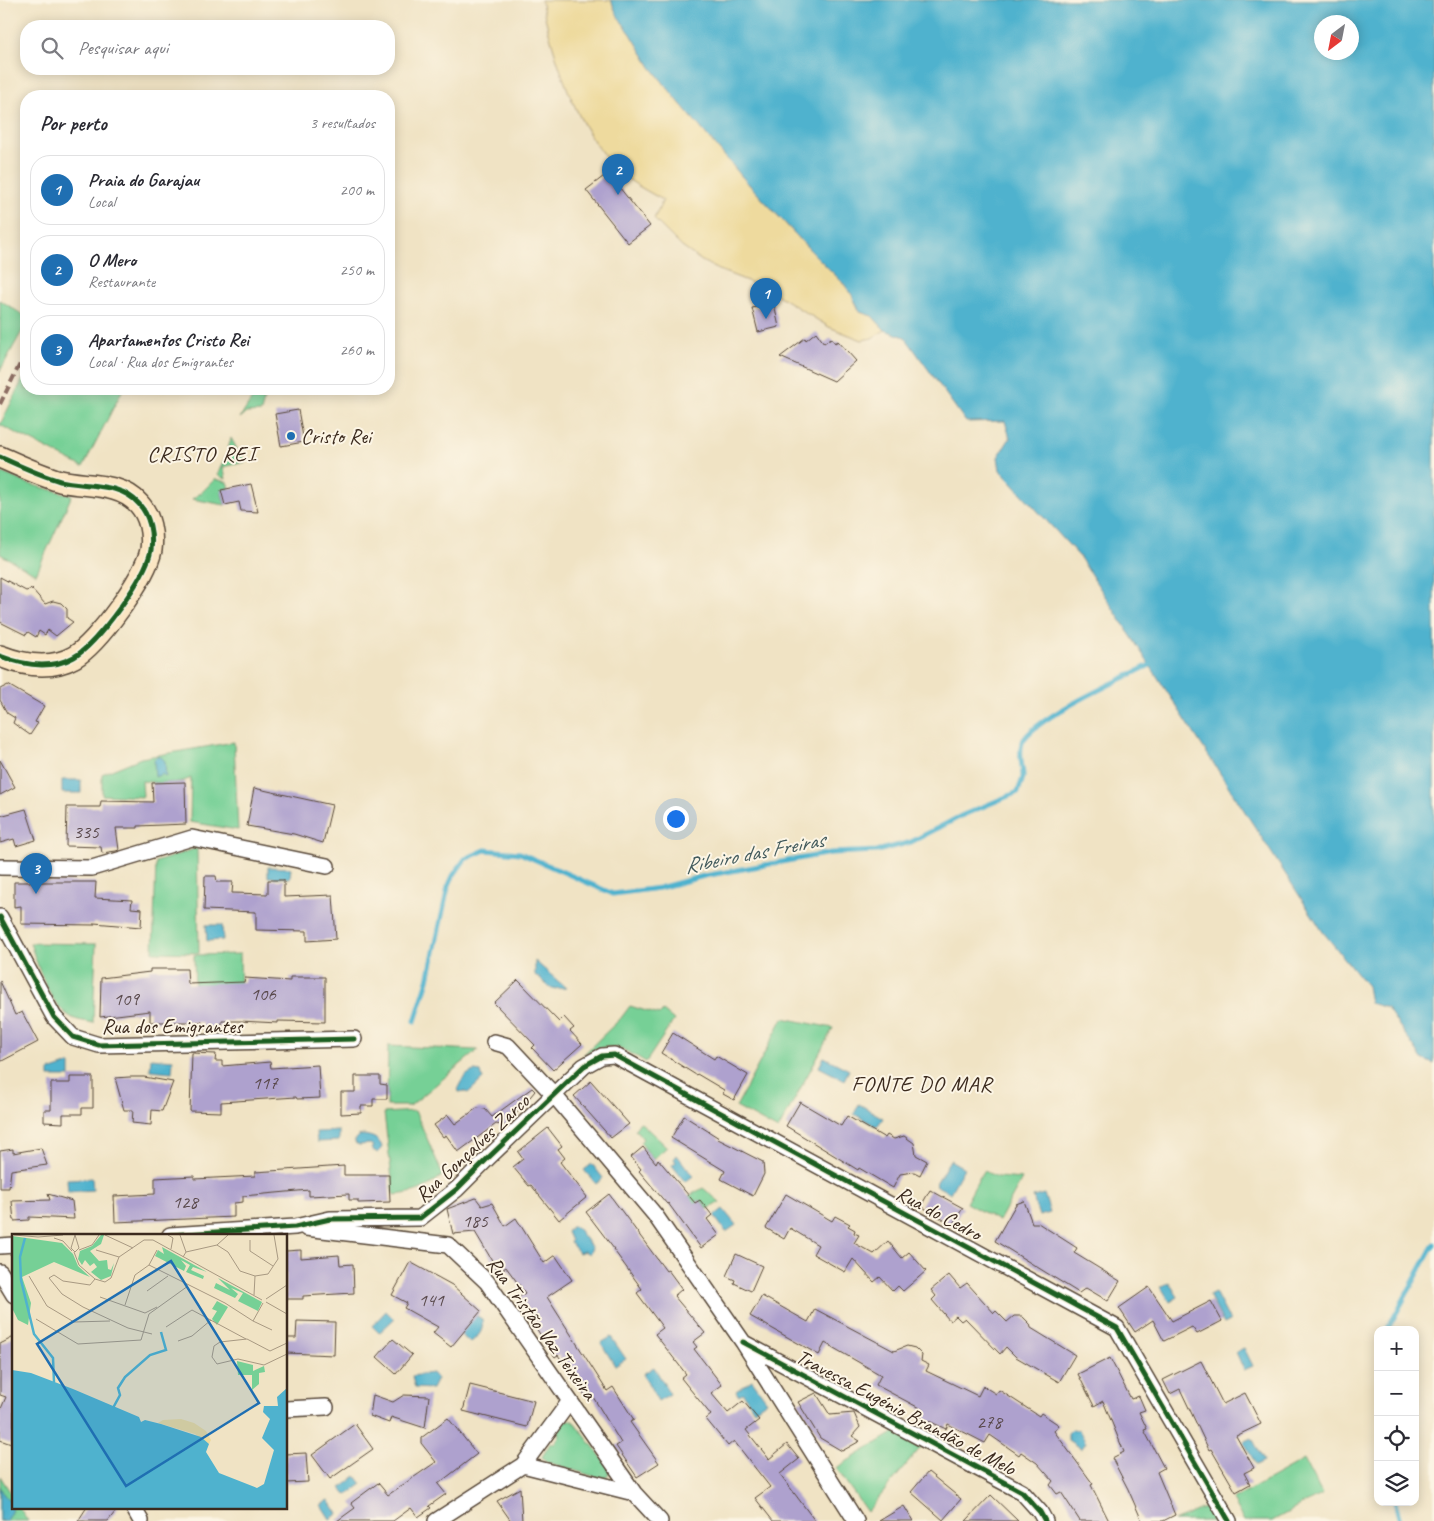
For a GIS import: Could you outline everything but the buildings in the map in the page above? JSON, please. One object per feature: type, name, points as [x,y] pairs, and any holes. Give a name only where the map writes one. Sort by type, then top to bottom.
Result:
[{"type":"street","points":[[0,457],[34,473],[62,481],[107,487],[124,493],[138,502],[144,510],[150,523],[152,538],[150,552],[138,579],[107,625],[87,648],[73,658],[43,665],[24,664],[0,656]]},
{"type":"street","points":[[0,867],[92,868],[192,838],[327,866]]},
{"type":"street","name":"Rua dos Emigrantes","points":[[0,917],[54,1018],[73,1036],[99,1045],[354,1039]]},
{"type":"street","points":[[494,1042],[508,1046],[554,1094],[655,1215],[743,1342],[856,1521]]},
{"type":"street","name":"Rua do Cedro","points":[[554,1094],[584,1066],[602,1056],[614,1055],[1117,1328],[1229,1521]]},
{"type":"street","name":"Rua Gonçalves Zarco","points":[[186,1234],[295,1227],[330,1219],[420,1218],[457,1189],[554,1094]]},
{"type":"street","name":"Rua Tristão Vaz Teixeira","points":[[295,1227],[448,1245],[487,1282],[634,1493],[660,1521]]},
{"type":"street","points":[[0,1272],[12,1293]]},
{"type":"street","name":"Travessa Eugénio Brandão de Melo","points":[[743,1342],[1022,1492],[1040,1512],[1044,1521]]},
{"type":"street","points":[[436,1521],[523,1465],[570,1401]]},
{"type":"street","points":[[288,1409],[326,1406]]},
{"type":"street","points":[[523,1465],[634,1493]]},
{"type":"street","points":[[134,1508],[141,1521]]},
{"type":"green space","points":[[0,300],[20,313],[20,335],[0,371]]},
{"type":"green space","points":[[20,385],[20,395],[120,395],[83,467],[0,425]]},
{"type":"green space","points":[[252,399],[264,400],[261,412],[246,413],[240,418]]},
{"type":"green space","points":[[231,438],[240,455],[246,459],[245,462],[223,467],[226,479],[217,475],[227,454]]},
{"type":"green space","points":[[0,472],[29,484],[72,495],[36,574],[0,554]]},
{"type":"green space","points":[[215,479],[227,482],[229,488],[221,490],[225,505],[192,499],[202,492]]},
{"type":"green space","points":[[234,742],[238,830],[190,822],[191,778],[174,783],[142,781],[143,797],[102,795],[102,774],[141,758]]},
{"type":"green space","points":[[197,848],[199,953],[153,952],[156,862]]},
{"type":"green space","points":[[30,943],[96,944],[93,1023],[73,1018],[56,1004],[45,984]]},
{"type":"green space","points":[[240,954],[241,999],[195,1000],[194,955]]},
{"type":"green space","points":[[630,1006],[659,1015],[663,1011],[674,1020],[646,1062],[623,1050],[608,1047],[592,1050],[583,1055],[621,1018]]},
{"type":"green space","points":[[783,1018],[833,1028],[778,1130],[736,1107]]},
{"type":"green space","points":[[388,1046],[478,1050],[410,1106],[387,1106]]},
{"type":"green space","points":[[415,1111],[443,1175],[420,1190],[394,1195],[384,1113]]},
{"type":"green space","points":[[640,1122],[667,1147],[653,1159],[640,1142],[643,1139],[635,1129]]},
{"type":"green space","points":[[983,1171],[998,1177],[1022,1179],[999,1221],[966,1203]]},
{"type":"green space","points":[[703,1188],[720,1202],[708,1209],[700,1200],[692,1206],[687,1197]]},
{"type":"green space","points":[[567,1420],[575,1423],[606,1463],[610,1472],[606,1477],[596,1477],[547,1462],[542,1457],[551,1442],[554,1444],[560,1435],[557,1432]]},
{"type":"green space","points":[[900,1429],[922,1446],[867,1512],[836,1468]]},
{"type":"green space","points":[[1304,1460],[1322,1494],[1272,1521],[1244,1521],[1232,1500]]},
{"type":"green space","points":[[0,1476],[12,1495],[12,1508],[20,1508],[28,1521],[0,1521]]},
{"type":"green space","points":[[1208,1506],[1216,1521],[1174,1521]]},
{"type":"sand","points":[[541,0],[611,0],[618,17],[651,67],[678,101],[744,179],[844,284],[860,312],[872,316],[885,330],[872,338],[862,340],[829,327],[768,289],[719,270],[682,247],[654,219],[663,200],[621,173],[605,157],[579,116],[560,69]]},
{"type":"water","points":[[611,0],[1434,0],[1434,1064],[1422,1059],[1387,1008],[1370,1003],[1367,986],[1323,932],[1079,556],[1000,470],[998,457],[1010,438],[1005,421],[966,422],[905,337],[885,330],[872,316],[860,312],[844,284],[744,179],[678,101],[651,67],[618,17]]},
{"type":"water","points":[[157,757],[161,757],[165,761],[166,777],[162,774],[155,777],[154,760]]},
{"type":"water","points":[[62,780],[81,780],[81,793],[62,793]]},
{"type":"water","points":[[268,867],[291,868],[290,878],[268,877]]},
{"type":"water","points":[[206,925],[222,925],[223,940],[207,941]]},
{"type":"water","points":[[535,961],[566,988],[552,989],[535,975]]},
{"type":"water","points":[[824,1057],[849,1070],[844,1080],[819,1067]]},
{"type":"water","points":[[151,1058],[173,1060],[172,1072],[150,1070]]},
{"type":"water","points":[[70,1064],[70,1077],[49,1077],[49,1071]]},
{"type":"water","points":[[474,1071],[481,1072],[483,1079],[468,1093],[465,1091],[459,1092],[458,1088],[463,1079]]},
{"type":"water","points":[[859,1104],[883,1118],[877,1127],[854,1114]]},
{"type":"water","points":[[339,1131],[339,1141],[317,1142],[316,1132]]},
{"type":"water","points":[[363,1135],[379,1141],[382,1147],[378,1153],[371,1149],[373,1146],[370,1144],[359,1145],[355,1143],[355,1139],[358,1136]]},
{"type":"water","points":[[677,1155],[693,1176],[685,1182],[672,1165],[676,1162],[674,1159]]},
{"type":"water","points":[[950,1160],[964,1168],[950,1193],[935,1185]]},
{"type":"water","points":[[592,1164],[603,1178],[596,1184],[584,1170]]},
{"type":"water","points":[[92,1178],[93,1190],[68,1192],[67,1179]]},
{"type":"water","points":[[1044,1194],[1050,1213],[1039,1216],[1033,1197]]},
{"type":"water","points":[[723,1209],[736,1225],[726,1232],[714,1216]]},
{"type":"water","points":[[572,1226],[577,1228],[592,1248],[589,1254],[584,1251],[579,1253],[570,1242],[567,1232]]},
{"type":"water","points":[[1169,1282],[1178,1297],[1170,1302],[1161,1287]]},
{"type":"water","points":[[1215,1292],[1230,1321],[1224,1324],[1209,1295]]},
{"type":"water","points":[[386,1311],[394,1319],[379,1333],[372,1326]]},
{"type":"water","points":[[477,1316],[482,1319],[481,1330],[470,1343],[454,1328]]},
{"type":"water","points":[[611,1337],[626,1359],[615,1366],[601,1343]]},
{"type":"water","points":[[1244,1348],[1253,1366],[1244,1370],[1236,1352]]},
{"type":"water","points":[[654,1367],[670,1394],[658,1401],[643,1374]]},
{"type":"water","points":[[432,1373],[437,1379],[432,1389],[415,1388],[412,1376]]},
{"type":"water","points":[[752,1380],[767,1401],[754,1410],[743,1393],[738,1395],[736,1391]]},
{"type":"water","points":[[1072,1429],[1079,1430],[1086,1443],[1082,1448],[1068,1440],[1068,1433]]},
{"type":"water","points":[[1252,1438],[1264,1461],[1256,1465],[1244,1442]]},
{"type":"water","points":[[356,1476],[362,1484],[347,1495],[341,1488]]},
{"type":"water","points":[[0,1486],[4,1495],[12,1503],[12,1510],[6,1521],[0,1521]]},
{"type":"water","points":[[329,1500],[338,1514],[330,1519],[321,1505]]},
{"type":"waterway","name":"Ribeiro das Freiras","points":[[415,1021],[428,980],[448,887],[465,859],[485,850],[520,853],[613,894],[659,888],[704,876],[831,853],[877,851],[911,842],[963,815],[1018,792],[1023,777],[1021,747],[1029,733],[1060,711],[1150,665]]},
{"type":"waterway","points":[[1389,1326],[1434,1244]]},
{"type":"waterway","points":[[1396,1506],[1400,1521]]},
{"type":"marked path","points":[[0,404],[20,364]]},
{"type":"cycle path","points":[[0,457],[60,481],[122,492],[131,497],[143,509],[150,526],[152,538],[147,562],[131,592],[107,625],[84,650],[65,661],[47,665],[27,664],[0,656]]},
{"type":"cycle path","points":[[0,917],[54,1017],[73,1037],[99,1045],[354,1039]]},
{"type":"cycle path","points":[[186,1234],[295,1227],[330,1219],[420,1218],[457,1189],[584,1066],[602,1056],[614,1055],[1117,1328],[1229,1521]]},
{"type":"cycle path","points":[[743,1342],[1022,1492],[1040,1512],[1045,1521]]},
{"type":"place","name":"O Mero","points":[[618,195]]},
{"type":"place","name":"Praia do Garajau","points":[[766,319]]},
{"type":"place","name":"Cristo Rei","points":[[291,436]]},
{"type":"place","name":"Apartamentos Cristo Rei","points":[[36,894]]},
{"type":"district","name":"CRISTO REI","points":[[202,453]]},
{"type":"district","name":"FONTE DO MAR","points":[[922,1083]]}]
